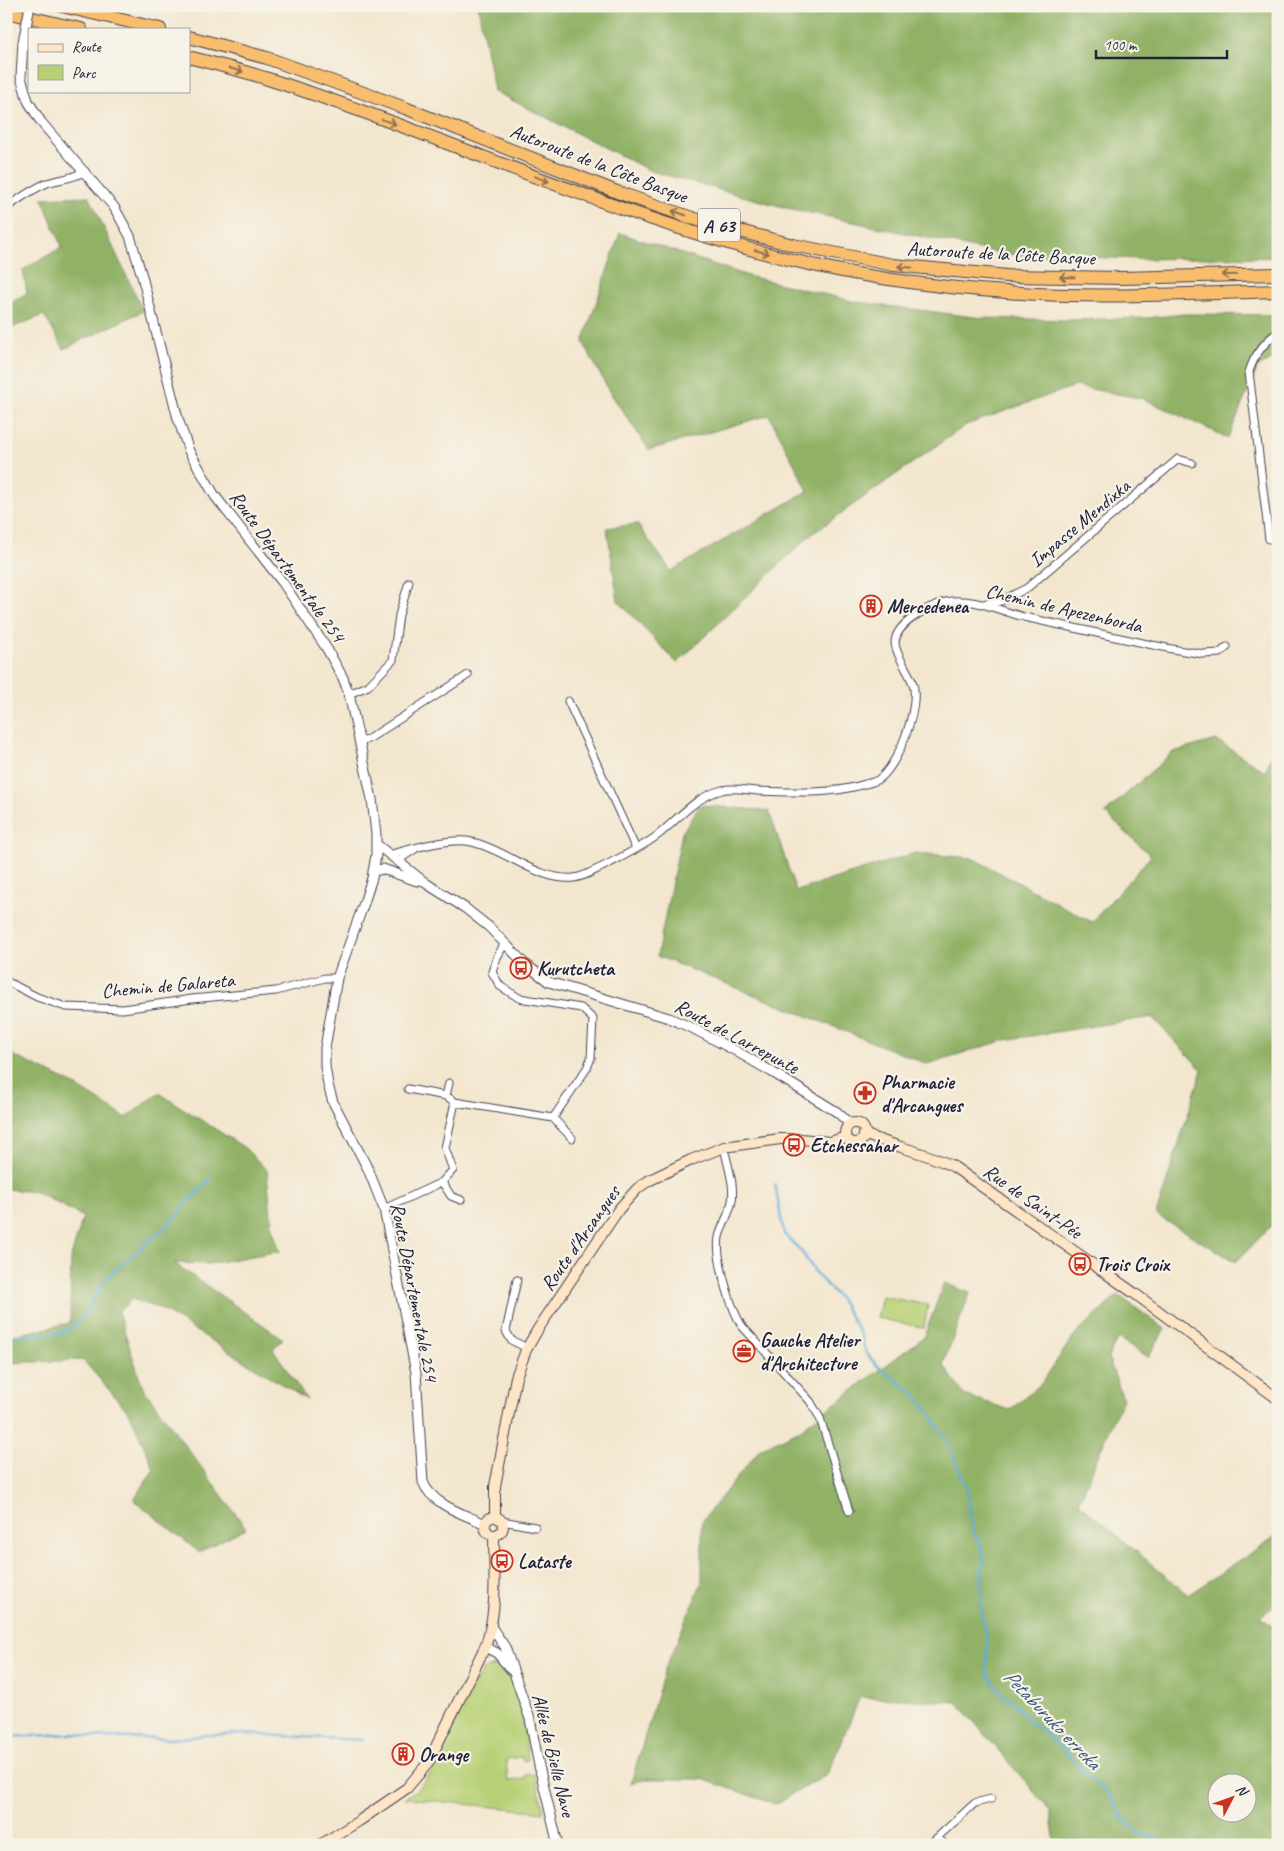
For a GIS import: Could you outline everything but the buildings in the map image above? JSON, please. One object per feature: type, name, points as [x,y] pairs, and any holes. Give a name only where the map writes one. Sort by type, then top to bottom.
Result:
[{"type":"highway","points":[[62,6],[156,28]]},
{"type":"highway","points":[[6,12],[77,28]]},
{"type":"highway","name":"Autoroute de la Côte Basque","points":[[190,37],[267,58],[404,108],[617,192],[698,220],[793,245],[893,265],[1007,276],[1120,278],[1278,274]]},
{"type":"highway","name":"Autoroute de la Côte Basque","points":[[190,57],[264,77],[610,205],[696,234],[791,260],[890,279],[1007,292],[1130,295],[1278,291]]},
{"type":"main road","points":[[850,1124],[859,1124],[863,1128],[864,1134],[862,1140],[856,1143],[850,1142],[846,1137],[846,1128],[850,1124]]},
{"type":"main road","name":"Rue de Saint-Pée","points":[[864,1134],[940,1160],[954,1168],[1134,1293],[1278,1399]]},
{"type":"main road","name":"Route d'Arcangues","points":[[499,1519],[495,1486],[516,1377],[527,1348],[627,1199],[648,1180],[690,1160],[724,1147],[780,1139],[830,1142],[846,1137]]},
{"type":"main road","points":[[490,1518],[499,1519],[502,1531],[494,1536],[486,1531],[485,1524],[490,1518]]},
{"type":"main road","points":[[320,1845],[407,1788],[428,1763],[485,1647],[492,1628],[494,1612],[494,1536]]},
{"type":"street","name":"Route Départementale 254","points":[[30,6],[23,42],[21,78],[28,101],[41,122],[114,207],[130,236],[137,254],[178,419],[189,451],[216,496],[282,583],[328,649],[349,694],[372,798],[376,844],[373,871],[364,903],[336,978],[325,1048],[328,1085],[333,1102],[368,1169],[384,1209],[416,1373],[423,1482],[427,1492],[457,1511],[485,1524]]},
{"type":"street","points":[[1275,6],[1278,13]]},
{"type":"street","points":[[6,208],[48,183],[78,175],[85,171]]},
{"type":"street","points":[[1278,332],[1269,338],[1253,358],[1249,372],[1269,539],[1278,538]]},
{"type":"street","name":"Impasse Mendixka","points":[[980,605],[1001,601],[1027,588],[1178,458],[1192,463]]},
{"type":"street","points":[[349,694],[368,686],[393,660],[399,615],[409,582]]},
{"type":"street","name":"Chemin de Apezenborda","points":[[395,860],[417,847],[460,841],[472,842],[501,852],[544,874],[562,878],[577,878],[636,850],[658,835],[690,806],[704,797],[724,789],[811,792],[848,789],[878,780],[892,765],[915,706],[914,685],[895,646],[900,632],[914,617],[945,602],[961,600],[1023,617],[1204,654],[1220,653],[1227,647]]},
{"type":"street","points":[[361,742],[468,675]]},
{"type":"street","points":[[568,701],[636,850]]},
{"type":"street","name":"Route de Larrepunte","points":[[376,844],[427,884],[489,926],[533,971],[549,982],[669,1018],[692,1028],[772,1072],[837,1112],[850,1124]]},
{"type":"street","points":[[387,870],[395,860],[417,847]]},
{"type":"street","name":"Route de Larrepunte","points":[[373,871],[383,869],[427,884]]},
{"type":"street","points":[[505,943],[497,957],[492,972],[500,986],[519,998],[581,1008],[593,1019],[591,1058],[587,1068],[553,1118]]},
{"type":"street","name":"Chemin de Galareta","points":[[6,981],[37,997],[66,1007],[123,1008],[276,991],[325,978],[336,978]]},
{"type":"street","points":[[446,1096],[449,1083]]},
{"type":"street","points":[[408,1089],[446,1096],[455,1102],[553,1118],[572,1138]]},
{"type":"street","points":[[384,1209],[442,1182],[453,1170],[444,1148],[455,1102]]},
{"type":"street","points":[[724,1147],[731,1179],[732,1200],[720,1236],[718,1250],[734,1310],[742,1326],[810,1401],[820,1418],[849,1511]]},
{"type":"street","points":[[442,1182],[451,1196],[461,1200]]},
{"type":"street","points":[[517,1280],[506,1331],[511,1340],[527,1348]]},
{"type":"street","points":[[499,1519],[535,1527]]},
{"type":"street","name":"Allée de Bielle Nave","points":[[492,1628],[505,1647],[530,1719],[558,1845]]},
{"type":"street","name":"Allée de Bielle Nave","points":[[485,1647],[497,1653],[515,1675]]},
{"type":"street","points":[[929,1845],[975,1803],[991,1799]]},
{"type":"street","points":[[938,1838],[945,1845]]},
{"type":"green space","points":[[478,6],[1272,6],[1278,18],[1278,257],[1138,259],[1003,254],[783,207],[651,171],[494,91]]},
{"type":"green space","points":[[89,196],[143,311],[64,349],[44,315],[6,330],[6,305],[27,293],[23,270],[62,247],[42,198]]},
{"type":"green space","points":[[620,233],[748,276],[856,302],[982,318],[1070,320],[1146,318],[1184,314],[1278,315],[1278,356],[1258,367],[1228,438],[1144,399],[1075,386],[966,425],[809,536],[677,663],[618,601],[607,528],[637,524],[671,571],[808,491],[769,415],[649,450],[609,391],[583,342]]},
{"type":"green space","points":[[1216,740],[1265,771],[1278,742],[1278,1219],[1236,1262],[1156,1215],[1202,1070],[1152,1017],[1005,1040],[927,1064],[657,956],[682,833],[700,805],[769,811],[796,891],[915,853],[972,858],[1092,922],[1151,856],[1105,813],[1173,752]]},
{"type":"green space","points":[[6,1052],[71,1083],[126,1118],[159,1093],[245,1148],[267,1170],[272,1228],[280,1251],[208,1264],[174,1263],[283,1339],[273,1349],[307,1400],[161,1309],[132,1299],[118,1312],[143,1388],[246,1528],[199,1552],[134,1500],[154,1469],[130,1414],[83,1360],[6,1363],[6,1337],[70,1323],[71,1257],[83,1217],[36,1192],[6,1189]]},
{"type":"green space","points":[[944,1283],[970,1293],[943,1364],[964,1395],[1010,1410],[1041,1384],[1073,1337],[1118,1295],[1165,1329],[1148,1357],[1118,1338],[1108,1357],[1123,1399],[1079,1503],[1188,1595],[1273,1538],[1278,1532],[1278,1602],[1261,1617],[1278,1631],[1278,1845],[1055,1845],[1050,1810],[957,1702],[860,1697],[827,1775],[775,1804],[702,1779],[645,1779],[631,1783],[665,1669],[702,1582],[702,1521],[760,1449],[798,1431],[924,1337]]},
{"type":"green space","points":[[882,1296],[928,1305],[924,1328],[877,1318]]},
{"type":"green space","points":[[499,1664],[506,1670],[516,1693],[526,1738],[528,1760],[523,1761],[522,1757],[506,1759],[508,1781],[525,1779],[525,1775],[535,1774],[544,1812],[405,1798],[417,1789],[432,1772],[468,1695],[483,1669],[485,1670]]},
{"type":"waterway","points":[[6,1336],[55,1334],[68,1330],[82,1318],[110,1275],[173,1220],[210,1178]]},
{"type":"waterway","name":"Petaburuko erreka","points":[[775,1185],[784,1234],[802,1252],[817,1275],[840,1299],[861,1335],[865,1350],[871,1359],[915,1394],[926,1408],[947,1442],[966,1485],[973,1530],[980,1542],[984,1557],[980,1607],[987,1637],[987,1673],[1003,1696],[1013,1701],[1029,1721],[1061,1747],[1093,1782],[1109,1794],[1124,1820],[1139,1833],[1177,1845]]},
{"type":"waterway","points":[[6,1737],[74,1734],[100,1737],[171,1739],[244,1734],[363,1740]]},
{"type":"place","name":"Mercedenea","points":[[871,606]]},
{"type":"place","name":"Kurutcheta","points":[[521,968]]},
{"type":"place","name":"Pharmacie d'Arcangues","points":[[865,1093]]},
{"type":"place","name":"Etchessahar","points":[[794,1145]]},
{"type":"place","name":"Trois Croix","points":[[1080,1264]]},
{"type":"place","name":"Gauche Atelier d'Architecture","points":[[744,1351]]},
{"type":"place","name":"Lataste","points":[[502,1561]]},
{"type":"place","name":"Orange","points":[[403,1754]]}]
